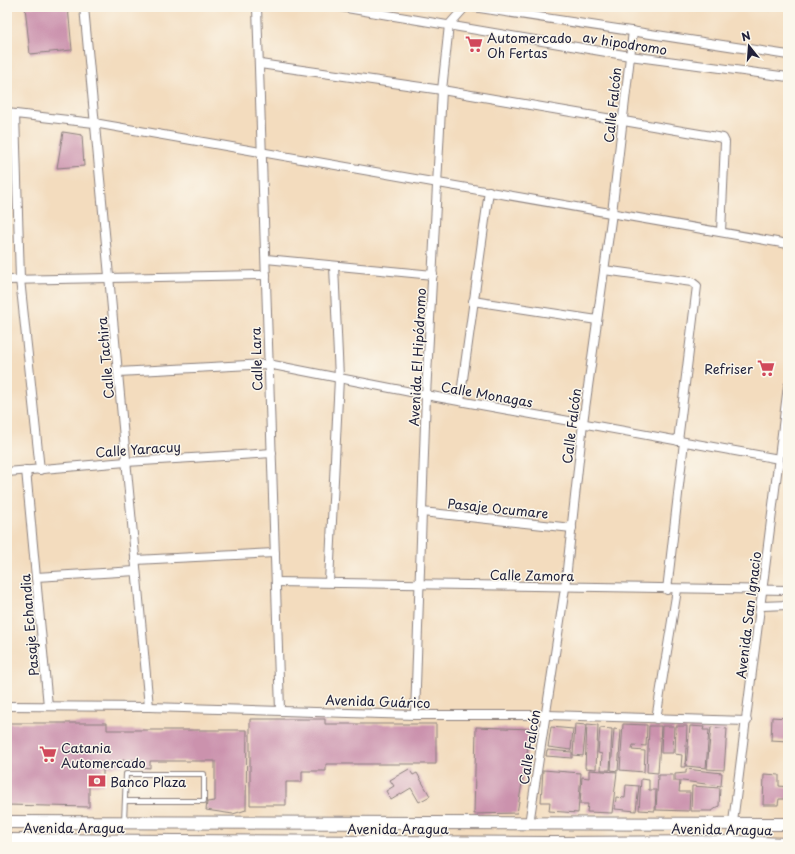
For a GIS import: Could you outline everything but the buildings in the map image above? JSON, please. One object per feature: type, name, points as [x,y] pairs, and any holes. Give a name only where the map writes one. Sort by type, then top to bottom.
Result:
[{"type":"street","name":"Calle Tachira","points":[[84,7],[149,707]]},
{"type":"street","name":"Calle Lara","points":[[258,7],[280,710]]},
{"type":"street","name":"av hipodromo","points":[[341,7],[630,56],[788,78]]},
{"type":"street","points":[[449,26],[465,7]]},
{"type":"street","name":"av hipodromo","points":[[473,7],[522,11],[633,31],[788,55]]},
{"type":"street","name":"Avenida El Hipódromo","points":[[415,715],[426,395],[439,182],[442,90],[449,26]]},
{"type":"street","name":"Calle Falcón","points":[[529,824],[547,715],[565,588],[583,423],[612,214],[633,31]]},
{"type":"street","points":[[260,64],[442,90],[723,138],[726,142],[721,232]]},
{"type":"street","points":[[40,470],[20,279],[11,113],[94,123],[788,244]]},
{"type":"street","points":[[460,401],[489,191]]},
{"type":"street","points":[[266,259],[433,275]]},
{"type":"street","points":[[329,582],[339,378],[334,266]]},
{"type":"street","points":[[604,270],[692,282],[697,286],[667,590]]},
{"type":"street","points":[[7,280],[266,275]]},
{"type":"street","points":[[474,301],[597,320]]},
{"type":"street","name":"Calle Monagas","points":[[118,372],[268,364],[426,395],[779,459]]},
{"type":"street","name":"Avenida San Ignacio","points":[[731,844],[764,591],[788,386]]},
{"type":"street","name":"Calle Yaracuy","points":[[7,472],[126,462],[272,453]]},
{"type":"street","name":"Pasaje Echandia","points":[[26,470],[48,706]]},
{"type":"street","name":"Pasaje Ocumare","points":[[422,512],[572,528]]},
{"type":"street","points":[[135,560],[275,553]]},
{"type":"street","points":[[36,577],[136,571]]},
{"type":"street","name":"Calle Zamora","points":[[276,582],[667,590],[788,590]]},
{"type":"street","points":[[656,719],[677,590]]},
{"type":"street","points":[[762,606],[788,605]]},
{"type":"street","name":"Avenida Guárico","points":[[7,706],[149,707],[415,715],[547,715],[747,722]]},
{"type":"street","name":"Avenida Aragua","points":[[7,822],[788,824]]},
{"type":"street","name":"Avenida Aragua","points":[[7,840],[423,845],[788,844]]},
{"type":"lane","points":[[124,823],[126,774],[204,774],[204,801],[125,801]]},
{"type":"place","name":"Automercado Oh Fertas","points":[[474,44]]},
{"type":"place","name":"Refriser","points":[[766,368]]},
{"type":"place","name":"Catania Automercado","points":[[48,754]]},
{"type":"place","name":"Banco Plaza","points":[[97,781]]}]
